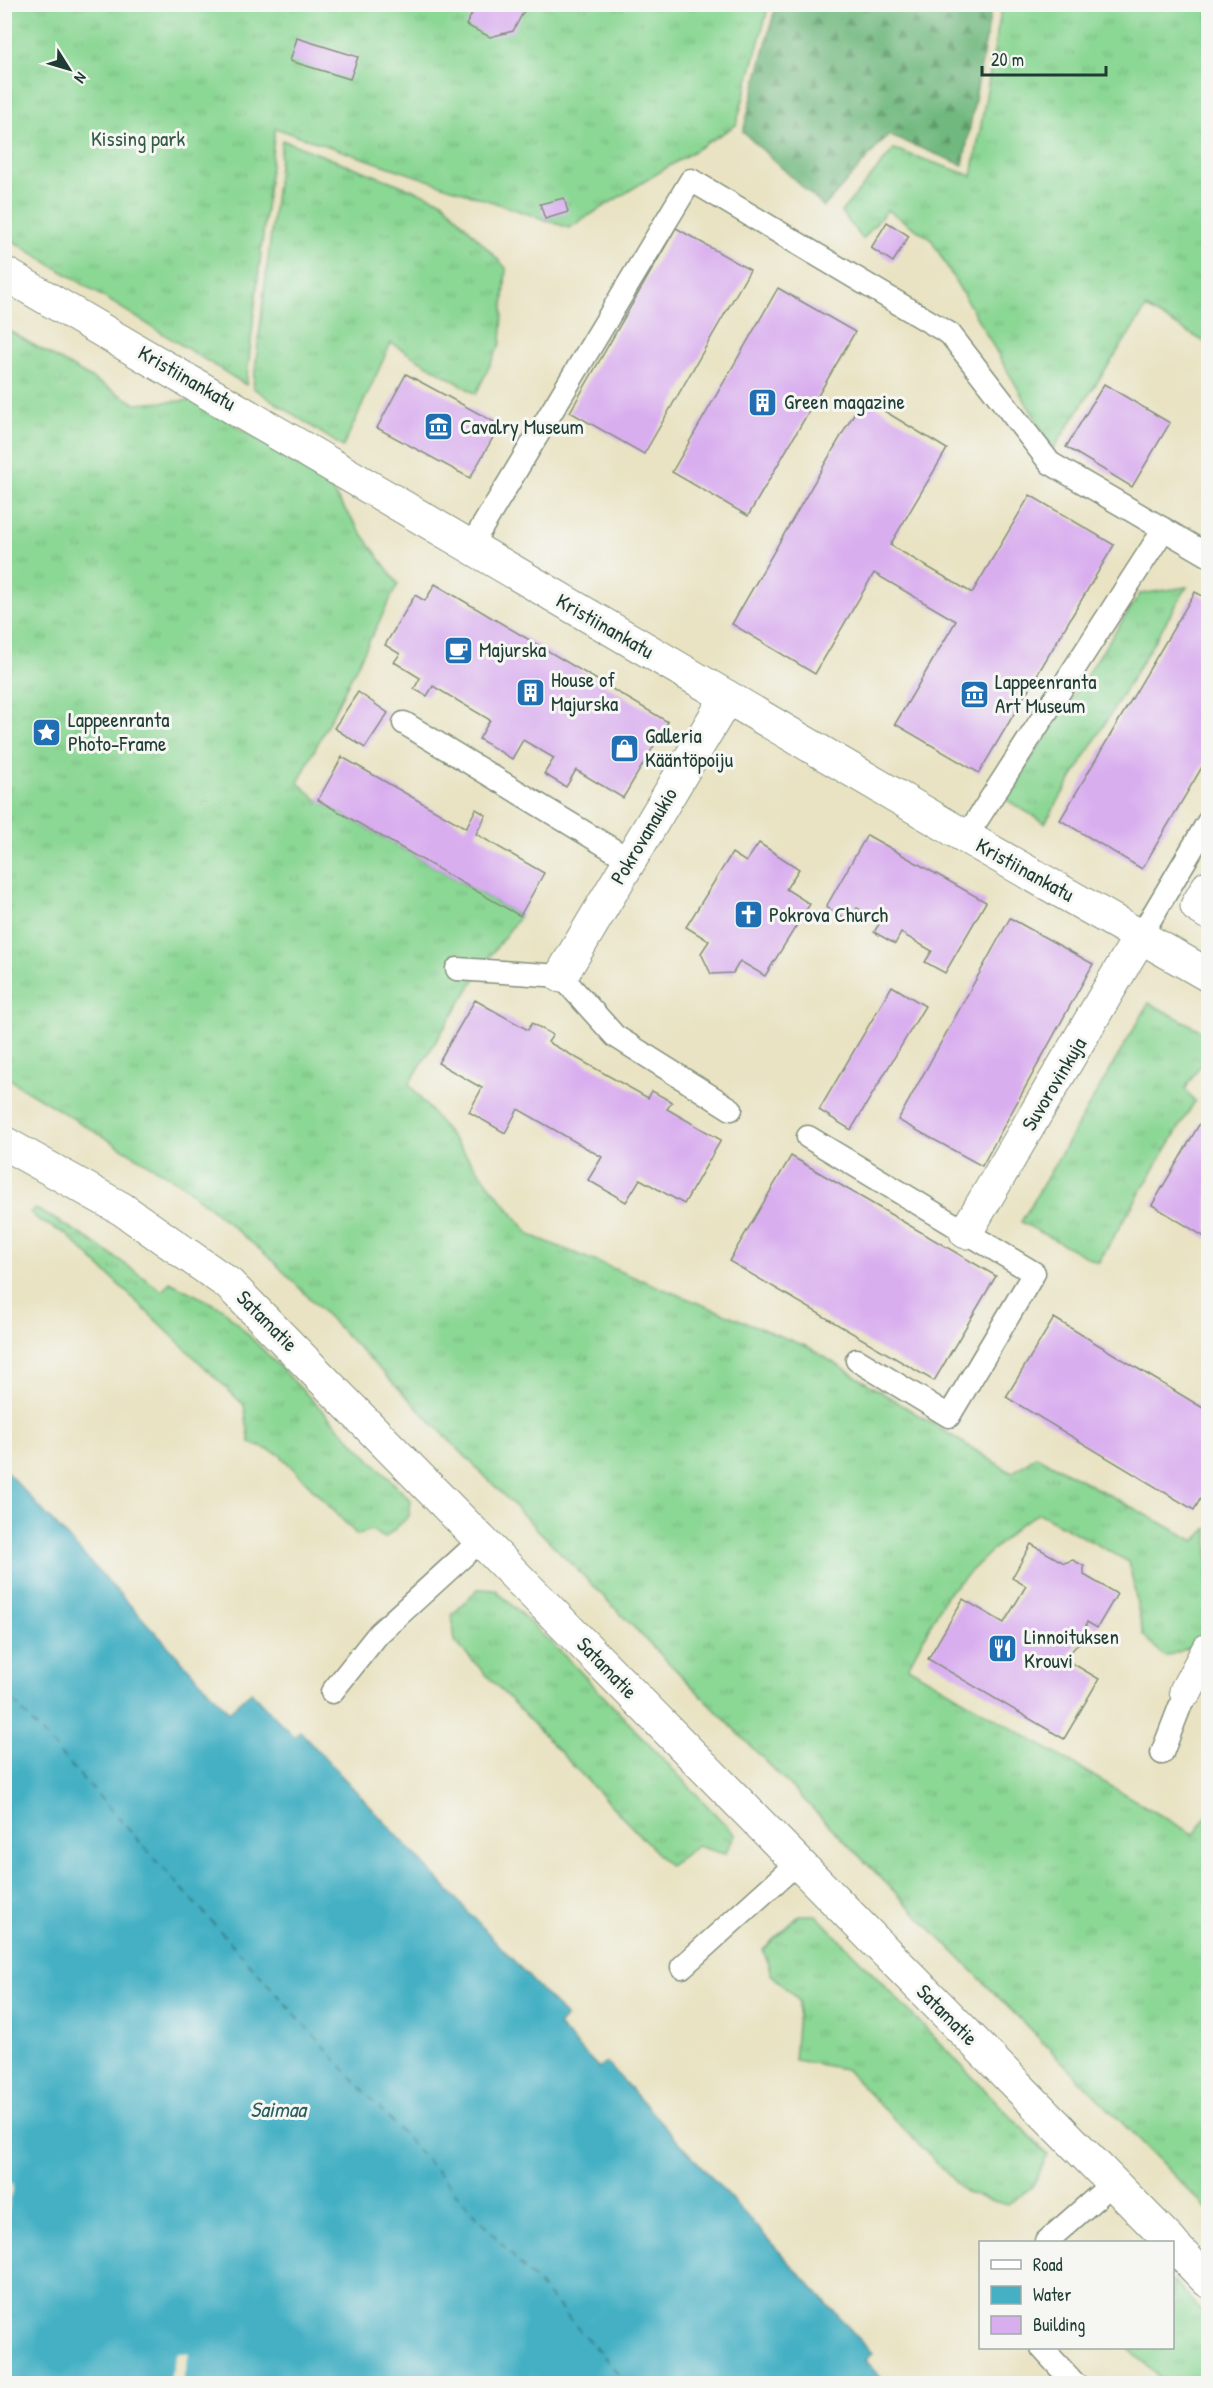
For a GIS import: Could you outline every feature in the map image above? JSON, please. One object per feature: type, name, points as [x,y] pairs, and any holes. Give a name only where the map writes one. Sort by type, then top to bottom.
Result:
[{"type":"street","name":"Kristiinankatu","points":[[4,273],[224,399],[470,547],[966,837],[1209,975]]},
{"type":"street","name":"Pokrovanaukio","points":[[561,976],[727,697]]},
{"type":"street","points":[[1209,888],[1197,906],[1209,913]]},
{"type":"street","name":"Suvorovinkuja","points":[[966,1232],[1142,935]]},
{"type":"street","name":"Satamatie","points":[[7,1150],[122,1209],[230,1284],[1170,2241]]},
{"type":"street","points":[[1185,1691],[1209,1650]]},
{"type":"street","name":"Satamatie","points":[[1174,2245],[1209,2281]]},
{"type":"lane","points":[[470,547],[691,180],[950,334],[1050,463],[1209,555]]},
{"type":"lane","points":[[966,837],[1164,529]]},
{"type":"lane","points":[[404,723],[630,860]]},
{"type":"lane","points":[[1142,935],[1209,822]]},
{"type":"lane","points":[[457,969],[561,976],[615,1036],[731,1109]]},
{"type":"lane","points":[[808,1137],[1034,1273],[949,1416],[857,1360]]},
{"type":"lane","points":[[332,1692],[379,1633],[482,1539]]},
{"type":"lane","points":[[1162,1753],[1185,1691]]},
{"type":"lane","points":[[682,1966],[797,1863]]},
{"type":"lane","points":[[1047,2241],[1113,2183]]},
{"type":"lane","points":[[1043,2349],[1075,2384]]},
{"type":"green space","name":"Kissing park","points":[[4,5],[769,5],[736,125],[569,228],[275,128],[246,385],[5,236]]},
{"type":"green space","points":[[776,5],[992,5],[963,165],[888,135],[824,207],[743,132]]},
{"type":"green space","points":[[1002,5],[1208,5],[1208,344],[1146,308],[1053,449],[931,239],[887,210],[863,239],[841,212],[894,149],[972,176]]},
{"type":"green space","points":[[282,140],[442,201],[506,268],[501,342],[476,394],[391,343],[343,447],[253,388]]},
{"type":"green space","points":[[4,328],[136,404],[195,400],[326,483],[398,584],[298,783],[318,800],[520,916],[487,960],[409,1084],[530,1235],[810,1348],[1012,1473],[1036,1456],[1195,1541],[1208,1528],[1208,1623],[1194,1646],[1165,1657],[1143,1635],[1129,1562],[1039,1513],[1020,1524],[947,1594],[908,1667],[1194,1835],[1208,1814],[1208,2210],[272,1260],[183,1185],[16,1084],[5,1074]]},
{"type":"green space","points":[[1187,587],[1045,823],[1005,799],[1140,594]]},
{"type":"green space","points":[[1149,1003],[1208,1034],[1208,1053],[1185,1089],[1195,1101],[1098,1263],[1021,1222]]},
{"type":"green space","points":[[35,1209],[85,1237],[162,1291],[170,1282],[223,1309],[411,1501],[409,1516],[385,1538],[371,1530],[357,1535],[279,1454],[250,1443],[244,1405],[66,1234],[40,1221],[30,1212]]},
{"type":"green space","points":[[478,1589],[496,1590],[572,1663],[735,1835],[725,1854],[697,1846],[669,1866],[455,1642],[452,1615]]},
{"type":"green space","points":[[800,1915],[816,1915],[1048,2155],[1032,2187],[1007,2205],[966,2193],[845,2069],[794,2060],[799,2001],[771,1974],[763,1949]]},
{"type":"green space","points":[[1174,2282],[1208,2318],[1208,2383],[1166,2383],[1129,2349],[1174,2349]]},
{"type":"water","name":"Saimaa","points":[[4,1469],[229,1712],[251,1692],[294,1737],[300,1731],[566,2017],[558,2026],[599,2068],[606,2062],[872,2353],[865,2361],[886,2383],[5,2383]]},
{"type":"pier","points":[[4,2182],[13,2184],[5,2228]]},
{"type":"pier","points":[[177,2352],[189,2354],[182,2383],[169,2383]]},
{"type":"building","points":[[477,4],[521,4],[526,7],[513,31],[490,37],[466,25]]},
{"type":"building","points":[[297,38],[358,57],[350,79],[290,61]]},
{"type":"building","points":[[564,198],[568,212],[545,219],[540,204]]},
{"type":"building","points":[[887,222],[909,236],[893,262],[871,248]]},
{"type":"building","points":[[676,228],[750,270],[644,454],[570,412]]},
{"type":"building","name":"Green magazine","points":[[778,288],[855,332],[748,516],[672,472]]},
{"type":"building","name":"Cavalry Museum","points":[[406,374],[500,425],[470,478],[377,428]]},
{"type":"building","points":[[1104,384],[1170,423],[1132,487],[1066,447]]},
{"type":"building","name":"Lappeenranta Art Museum","points":[[863,398],[947,449],[890,545],[972,593],[1030,495],[1114,545],[979,773],[895,724],[956,621],[874,573],[815,674],[732,624]]},
{"type":"building","name":"House of Majurska","points":[[435,584],[668,722],[623,798],[576,770],[566,787],[544,774],[554,758],[523,740],[512,759],[479,739],[490,720],[433,686],[427,696],[414,689],[420,678],[394,662],[400,654],[385,645],[415,595],[425,601]]},
{"type":"building","points":[[1195,592],[1208,599],[1208,757],[1142,869],[1060,820]]},
{"type":"building","points":[[358,692],[388,713],[365,748],[334,728]]},
{"type":"building","points":[[342,757],[466,828],[476,809],[486,815],[476,834],[544,873],[520,916],[318,800]]},
{"type":"building","points":[[867,835],[986,902],[945,973],[925,962],[932,951],[901,933],[895,944],[874,932],[881,921],[857,908],[850,921],[826,907]]},
{"type":"building","name":"Pokrova Church","points":[[759,843],[799,869],[786,889],[810,904],[765,976],[740,961],[733,973],[711,974],[701,953],[709,941],[686,927],[732,853],[746,862]]},
{"type":"building","points":[[1010,918],[1093,964],[982,1166],[898,1120]]},
{"type":"building","points":[[892,986],[925,1006],[851,1130],[819,1110]]},
{"type":"building","points":[[475,1000],[528,1030],[532,1023],[553,1035],[548,1042],[648,1098],[652,1091],[672,1102],[667,1109],[721,1140],[684,1204],[640,1179],[626,1202],[588,1180],[602,1157],[518,1109],[505,1133],[469,1112],[482,1088],[438,1063]]},
{"type":"building","points":[[1200,1123],[1208,1128],[1208,1239],[1152,1205]]},
{"type":"building","points":[[791,1156],[996,1276],[934,1381],[729,1261]]},
{"type":"building","points":[[1054,1318],[1208,1411],[1208,1486],[1194,1510],[1006,1397]]},
{"type":"building","name":"Linnoituksen Krouvi","points":[[1031,1544],[1064,1563],[1073,1560],[1084,1566],[1084,1575],[1117,1594],[1097,1628],[1087,1622],[1082,1639],[1065,1659],[1099,1679],[1064,1739],[928,1659],[963,1599],[1004,1623],[1026,1586],[1012,1578]]},
{"type":"ferry route","points":[[4,1691],[628,2384]]},
{"type":"place","name":"Green magazine","points":[[763,402]]},
{"type":"place","name":"Cavalry Museum","points":[[439,427]]},
{"type":"place","name":"Majurska","points":[[458,650]]},
{"type":"place","name":"House of Majurska","points":[[530,692]]},
{"type":"place","name":"Lappeenranta Art Museum","points":[[974,694]]},
{"type":"place","name":"Lappeenranta Photo-Frame","points":[[47,732]]},
{"type":"place","name":"Galleria Kääntöpoiju","points":[[624,748]]},
{"type":"place","name":"Pokrova Church","points":[[748,915]]},
{"type":"place","name":"Linnoituksen Krouvi","points":[[1003,1649]]}]
